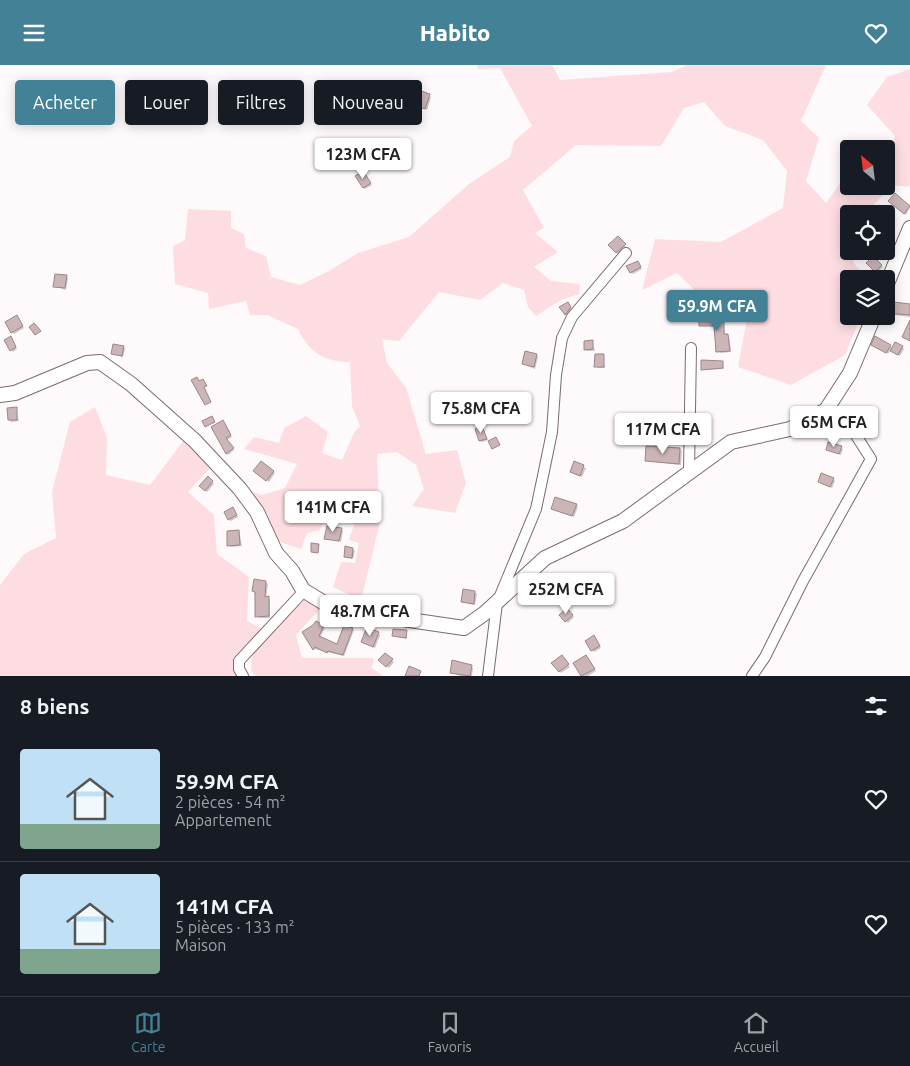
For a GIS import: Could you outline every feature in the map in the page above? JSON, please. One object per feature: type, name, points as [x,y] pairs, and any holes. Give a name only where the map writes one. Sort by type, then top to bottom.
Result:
[{"type":"street","points":[[893,270],[910,228]]},
{"type":"street","points":[[488,676],[497,603],[536,509],[552,431],[556,375],[562,338],[572,317],[626,253]]},
{"type":"street","points":[[0,395],[15,393],[87,363],[100,362],[131,384],[195,441],[240,489],[257,512],[266,535],[276,553],[304,591],[334,609],[464,628],[497,603],[544,558],[623,521],[731,442],[790,429],[826,410],[850,373],[870,325]]},
{"type":"street","points":[[689,472],[692,348]]},
{"type":"street","points":[[752,676],[765,657],[803,581],[871,459],[845,418],[826,410]]},
{"type":"street","points":[[243,676],[239,669],[239,661],[304,591]]},
{"type":"shaded area","points":[[477,65],[552,65],[560,80],[672,72],[687,65],[826,65],[801,121],[819,138],[806,181],[826,203],[840,184],[840,195],[882,195],[874,205],[840,205],[840,260],[854,260],[853,262],[860,270],[840,270],[840,325],[857,325],[845,355],[791,385],[738,367],[751,297],[711,306],[677,273],[642,290],[655,239],[721,242],[783,208],[787,171],[763,140],[725,126],[704,102],[684,108],[661,146],[576,145],[523,190],[544,228],[535,233],[558,252],[534,267],[551,281],[580,284],[579,294],[561,300],[536,316],[528,307],[524,290],[503,283],[480,300],[439,292],[399,341],[382,339],[387,363],[406,388],[426,454],[457,450],[466,483],[455,513],[412,506],[424,489],[416,465],[397,452],[377,454],[380,522],[361,600],[333,587],[341,562],[355,563],[359,543],[349,540],[355,522],[328,514],[320,530],[307,533],[301,549],[274,540],[268,515],[245,489],[262,495],[285,488],[297,464],[244,449],[254,437],[279,443],[284,428],[306,416],[328,432],[322,453],[342,460],[354,433],[360,426],[352,406],[350,362],[341,362],[319,355],[307,344],[298,329],[267,315],[250,315],[246,301],[209,309],[208,293],[175,284],[173,246],[185,240],[188,209],[231,211],[231,228],[244,234],[246,248],[266,256],[271,277],[300,285],[327,272],[358,253],[409,237],[469,184],[510,157],[514,141],[532,126],[500,68],[478,69]]},
{"type":"shaded area","points":[[910,69],[910,185],[908,187],[895,185],[895,136],[867,105],[887,77]]},
{"type":"shaded area","points":[[95,407],[107,438],[106,475],[150,485],[184,440],[211,467],[188,492],[214,515],[217,554],[249,577],[247,621],[264,630],[236,660],[239,676],[0,676],[0,585],[24,554],[56,538],[52,492],[70,422]]},
{"type":"shaded area","points":[[305,600],[322,607],[296,635],[302,658],[374,658],[372,668],[383,676],[256,676],[251,671],[252,653],[268,634]]},
{"type":"building","points":[[422,91],[430,94],[425,109],[422,108]]},
{"type":"building","points":[[383,147],[394,159],[383,169],[372,156]]},
{"type":"building","points":[[363,171],[371,183],[363,188],[355,176]]},
{"type":"building","points":[[895,193],[910,206],[904,214],[888,201]]},
{"type":"building","points":[[618,236],[626,244],[616,253],[608,245]]},
{"type":"building","points":[[869,260],[877,260],[882,265],[877,270],[873,270],[866,263]]},
{"type":"building","points":[[638,261],[641,267],[630,273],[626,266]]},
{"type":"building","points":[[55,274],[67,275],[65,288],[53,287]]},
{"type":"building","points":[[568,302],[571,307],[565,315],[559,307]]},
{"type":"building","points":[[895,302],[910,304],[910,315],[895,314]]},
{"type":"building","points":[[17,315],[23,326],[11,333],[5,322]]},
{"type":"building","points":[[713,315],[724,315],[724,334],[728,334],[730,351],[716,352],[714,326],[699,326],[699,317],[713,317]]},
{"type":"building","points":[[910,320],[910,341],[902,337]]},
{"type":"building","points":[[34,323],[41,331],[35,335],[29,327]]},
{"type":"building","points":[[11,336],[16,347],[10,351],[4,340]]},
{"type":"building","points":[[875,336],[891,345],[886,353],[871,345]]},
{"type":"building","points":[[593,340],[593,349],[584,350],[584,341]]},
{"type":"building","points":[[895,342],[903,346],[898,355],[890,351]]},
{"type":"building","points":[[113,344],[124,346],[122,356],[111,354]]},
{"type":"building","points":[[525,351],[537,354],[534,367],[522,364]]},
{"type":"building","points":[[595,354],[604,354],[604,367],[594,367]]},
{"type":"building","points":[[701,360],[723,361],[723,368],[701,370]]},
{"type":"building","points":[[197,377],[199,381],[203,379],[207,386],[204,387],[211,402],[205,405],[191,380]]},
{"type":"building","points":[[17,407],[17,420],[8,420],[7,408]]},
{"type":"building","points":[[477,414],[484,414],[484,422],[477,423]]},
{"type":"building","points":[[212,416],[215,422],[205,427],[202,421]]},
{"type":"building","points":[[223,420],[231,435],[226,438],[234,448],[226,454],[211,427]]},
{"type":"building","points":[[482,426],[487,439],[479,441],[475,429]]},
{"type":"building","points":[[496,437],[500,445],[492,449],[488,441]]},
{"type":"building","points":[[828,442],[842,446],[839,454],[826,450]]},
{"type":"building","points":[[646,446],[680,448],[679,464],[645,461]]},
{"type":"building","points":[[261,461],[274,471],[266,481],[253,471]]},
{"type":"building","points":[[574,461],[584,465],[580,476],[570,472]]},
{"type":"building","points":[[821,473],[834,478],[830,487],[818,482]]},
{"type":"building","points":[[208,476],[213,481],[205,491],[199,486]]},
{"type":"building","points":[[555,497],[577,504],[572,516],[551,509]]},
{"type":"building","points":[[233,507],[237,515],[228,520],[224,512]]},
{"type":"building","points":[[327,526],[342,528],[339,541],[324,539]]},
{"type":"building","points":[[239,530],[240,545],[227,546],[227,531]]},
{"type":"building","points":[[311,543],[319,544],[318,553],[311,552]]},
{"type":"building","points":[[345,546],[353,548],[352,558],[344,557]]},
{"type":"building","points":[[254,579],[266,581],[265,597],[269,596],[269,616],[255,617],[255,592],[252,591]]},
{"type":"building","points":[[463,589],[475,591],[474,604],[461,602]]},
{"type":"building","points":[[567,608],[573,615],[565,622],[559,615]]},
{"type":"building","points":[[316,621],[324,625],[319,636],[337,644],[344,625],[353,628],[343,655],[328,651],[327,653],[315,647],[313,650],[302,632]]},
{"type":"building","points":[[367,627],[379,632],[373,647],[361,642]]},
{"type":"building","points":[[393,629],[407,630],[406,638],[392,636]]},
{"type":"building","points":[[594,635],[600,646],[591,651],[585,641]]},
{"type":"building","points":[[385,653],[393,659],[386,667],[378,660]]},
{"type":"building","points":[[562,655],[569,664],[559,672],[551,663]]},
{"type":"building","points":[[586,655],[595,669],[581,676],[573,663]]},
{"type":"building","points":[[452,660],[472,665],[470,676],[450,673]]},
{"type":"building","points":[[409,666],[421,671],[419,676],[405,676]]}]
